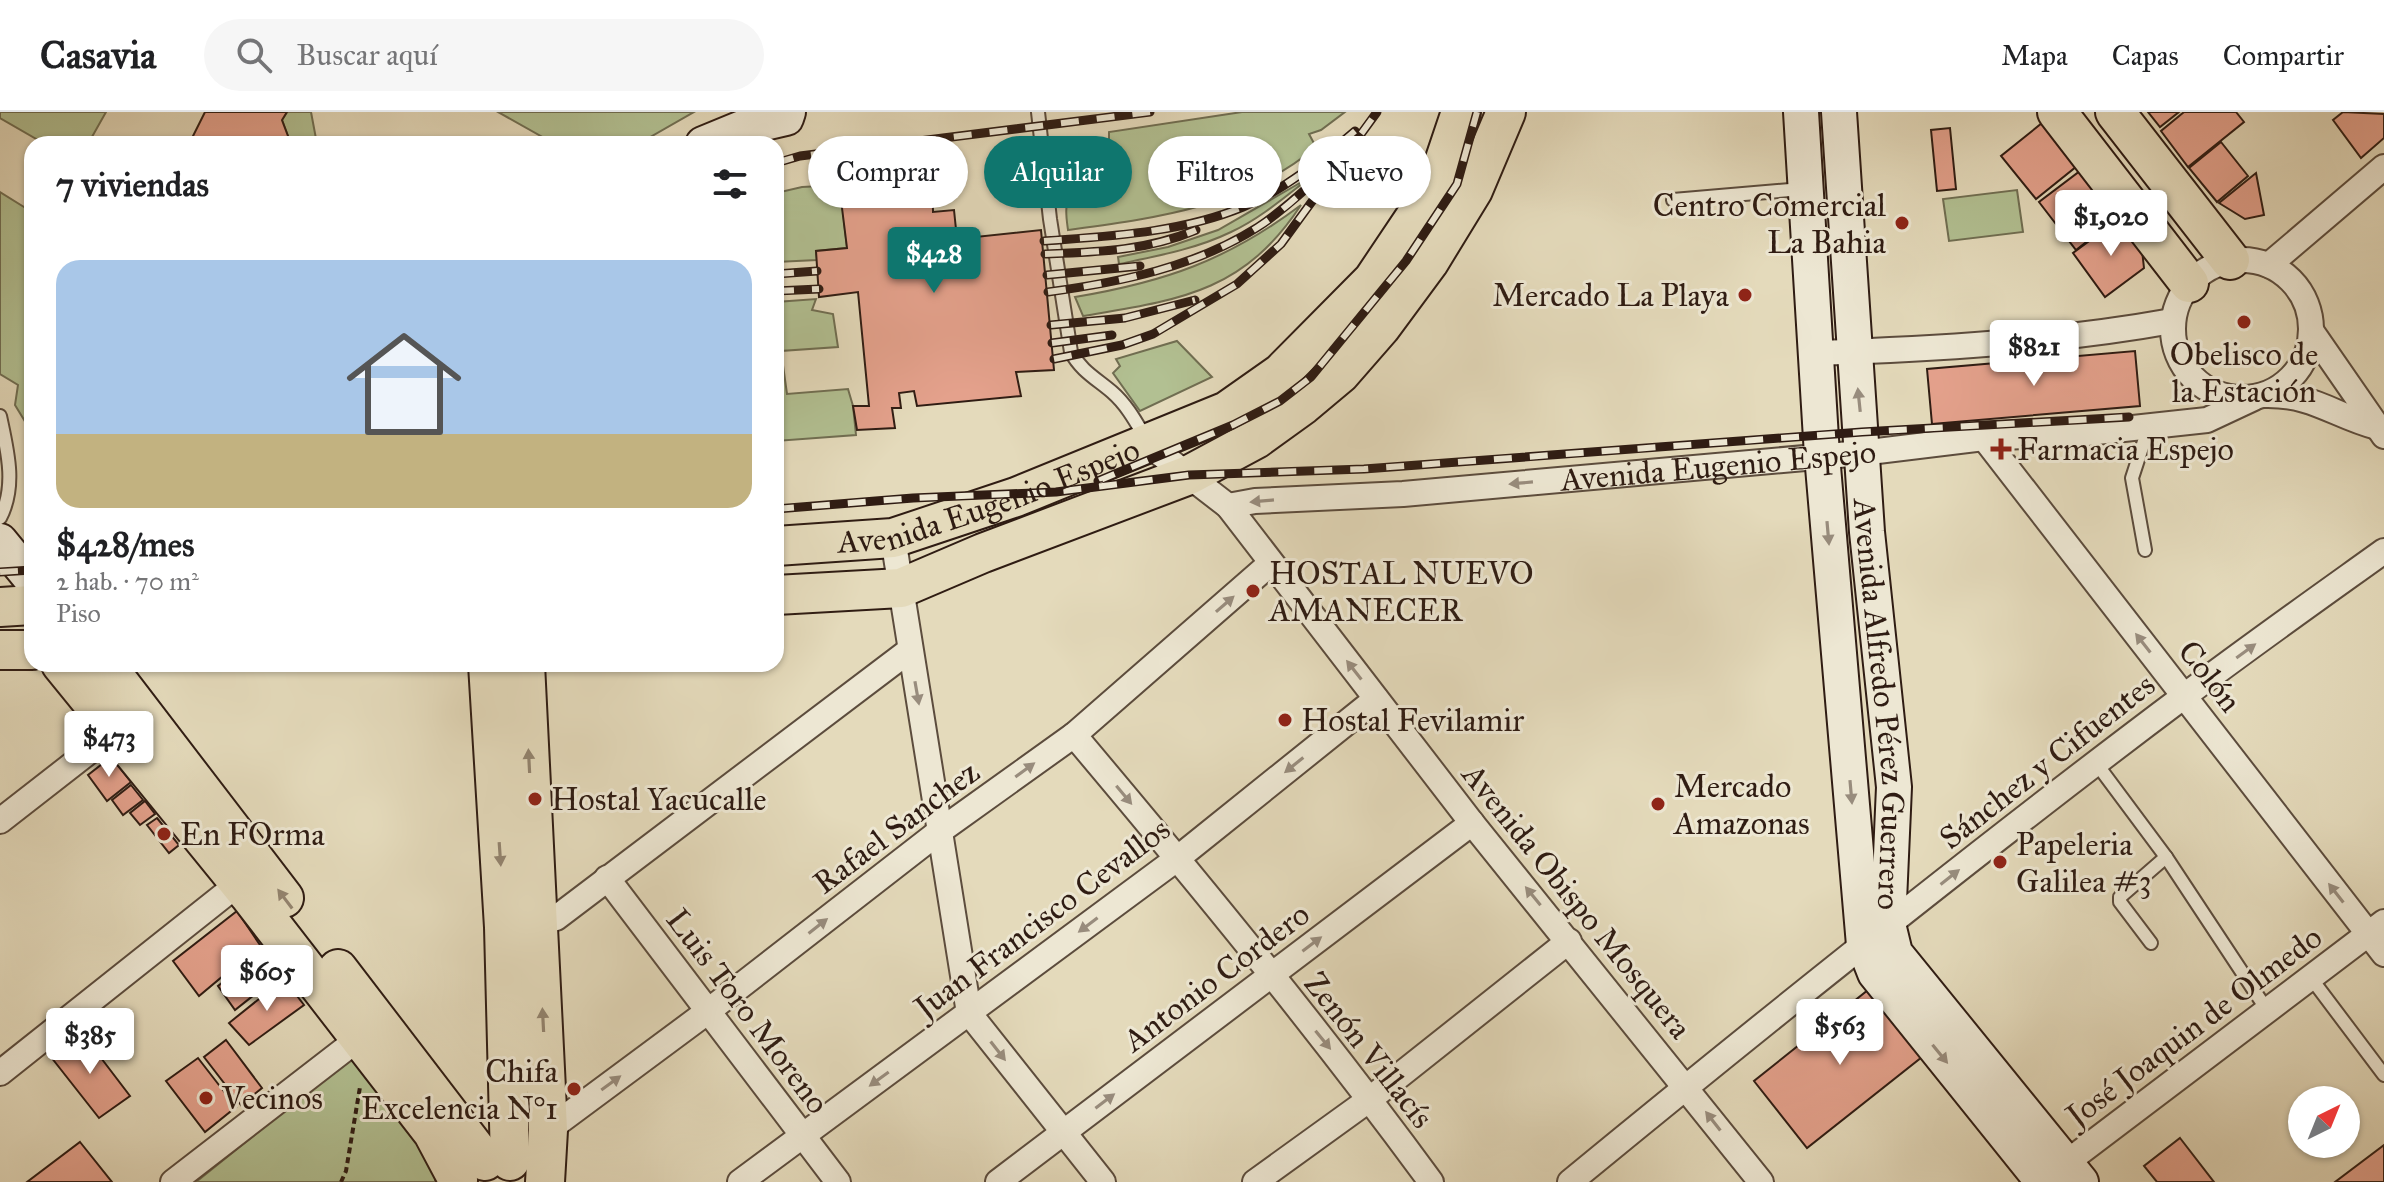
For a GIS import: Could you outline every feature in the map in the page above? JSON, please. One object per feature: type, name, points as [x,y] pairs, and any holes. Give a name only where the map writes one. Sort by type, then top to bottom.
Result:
[{"type":"main road","points":[[1149,445],[1227,411],[1281,373],[1373,280],[1436,186],[1461,112]]},
{"type":"main road","points":[[1189,475],[1256,439],[1340,374],[1381,327],[1429,262],[1473,190],[1506,112]]},
{"type":"main road","points":[[2057,112],[2189,283]]},
{"type":"main road","points":[[2115,112],[2230,260]]},
{"type":"main road","name":"Avenida Eugenio Espejo","points":[[784,545],[893,538],[1016,497],[1149,445]]},
{"type":"main road","name":"Avenida Eugenio Espejo","points":[[784,595],[901,588],[983,553],[1189,475]]},
{"type":"main road","points":[[0,650],[24,650]]},
{"type":"main road","points":[[70,672],[128,721],[368,1031],[489,1173]]},
{"type":"main road","points":[[108,672],[128,721]]},
{"type":"main road","points":[[489,672],[548,1130],[545,1182]]},
{"type":"main road","points":[[489,1173],[521,926],[525,672]]},
{"type":"street","name":"Avenida Alfredo Pérez Guerrero","points":[[1801,112],[1822,455],[1876,934]]},
{"type":"street","name":"Avenida Alfredo Pérez Guerrero","points":[[1839,112],[1861,453],[1894,787],[1876,934],[1875,973],[2058,1177]]},
{"type":"street","points":[[717,136],[744,120],[793,114]]},
{"type":"street","points":[[2269,265],[2384,167]]},
{"type":"street","points":[[2260,396],[2283,385],[2298,371],[2308,353],[2312,332],[2309,311],[2301,292],[2287,276],[2269,265],[2250,259],[2230,260],[2207,268],[2189,283],[2177,301],[2172,321],[2173,343],[2181,363],[2194,380],[2212,392],[2232,398],[2301,398],[2380,431]]},
{"type":"street","points":[[1816,353],[1969,345],[2172,321]]},
{"type":"street","points":[[2312,332],[2380,431]]},
{"type":"street","name":"Avenida Eugenio Espejo","points":[[1149,445],[1228,506],[1255,501],[1403,494],[1861,453],[1984,438],[2087,433],[2207,420],[2260,396]]},
{"type":"street","name":"Colón","points":[[1984,438],[2184,696],[2376,928],[2384,954]]},
{"type":"street","name":"Avenida Obispo Mosquera","points":[[1228,506],[1472,823],[1761,1182]]},
{"type":"street","points":[[893,538],[969,1013],[1103,1182]]},
{"type":"street","points":[[0,541],[18,603]]},
{"type":"street","name":"Sánchez y Cifuentes","points":[[1570,1182],[1876,934],[2096,763],[2384,551]]},
{"type":"street","name":"Rafael Sanchez","points":[[548,1130],[707,1012],[940,831],[1074,735],[1271,563]]},
{"type":"street","points":[[521,926],[556,918],[910,650]]},
{"type":"street","name":"Juan Francisco Cevallos","points":[[740,1182],[1178,858],[1376,699]]},
{"type":"street","points":[[0,821],[128,721]]},
{"type":"street","name":"Zenón Villacís","points":[[1074,735],[1178,858],[1370,1099],[1431,1182]]},
{"type":"street","name":"Antonio Cordero","points":[[998,1182],[1472,823]]},
{"type":"street","points":[[0,1073],[250,875]]},
{"type":"street","name":"Luis Toro Moreno","points":[[607,878],[838,1182]]},
{"type":"street","name":"José Joaquin de Olmedo","points":[[2058,1177],[2267,1010],[2376,928]]},
{"type":"street","points":[[1255,1182],[1370,1099],[1569,941]]},
{"type":"street","points":[[173,1182],[368,1031]]},
{"type":"lane","points":[[1038,112],[1050,219],[1071,352],[1077,364],[1115,394],[1132,415],[1149,445]]},
{"type":"lane","points":[[1673,200],[1806,189]]},
{"type":"lane","points":[[0,416],[10,472],[7,504],[0,518]]},
{"type":"lane","points":[[2145,550],[2132,478],[2149,426]]},
{"type":"lane","points":[[2096,763],[2166,857],[2267,1010]]},
{"type":"lane","points":[[2151,943],[2120,902],[2120,897],[2166,857]]},
{"type":"lane","points":[[2311,978],[2384,1075]]},
{"type":"path","points":[[341,1182],[346,1171],[362,1077]]},
{"type":"green space","points":[[0,112],[106,112],[92,136],[31,136],[0,118]]},
{"type":"green space","points":[[287,112],[311,112],[316,136],[288,136],[282,120]]},
{"type":"green space","points":[[498,112],[694,112],[652,136],[541,136]]},
{"type":"green space","points":[[1242,112],[1345,112],[1310,136],[1298,136],[1298,160],[1282,171],[1282,136],[1148,136],[1148,208],[1190,208],[1068,230],[1066,208],[1132,208],[1132,136],[1109,136],[1109,132]]},
{"type":"green space","points":[[1298,184],[1282,199],[1282,193]]},
{"type":"green space","points":[[808,187],[808,208],[843,208],[847,248],[816,251],[817,260],[784,262],[784,191]]},
{"type":"green space","points":[[2017,190],[2023,232],[1949,241],[1943,199]]},
{"type":"green space","points":[[0,192],[24,207],[24,420],[15,405],[18,385],[0,374]]},
{"type":"green space","points":[[1256,208],[1270,208],[1218,238],[1119,264],[1118,257],[1168,247],[1218,230]]},
{"type":"green space","points":[[1299,208],[1279,234],[1232,275],[1179,297],[1083,316],[1075,297],[1167,276],[1221,254]]},
{"type":"green space","points":[[816,299],[812,310],[833,314],[838,347],[784,351],[784,301]]},
{"type":"green space","points":[[1177,341],[1212,377],[1140,411],[1113,373],[1120,366],[1116,359]]},
{"type":"green space","points":[[784,372],[787,394],[848,389],[856,435],[784,440]]},
{"type":"green space","points":[[356,1053],[436,1151],[435,1182],[196,1182]]},
{"type":"building","points":[[205,112],[287,112],[282,120],[288,136],[193,136]]},
{"type":"building","points":[[2148,112],[2179,112],[2160,127]]},
{"type":"building","points":[[2184,112],[2236,112],[2244,122],[2188,167],[2161,131]]},
{"type":"building","points":[[2343,112],[2384,114],[2384,138],[2361,158],[2333,120]]},
{"type":"building","points":[[2042,123],[2077,166],[2036,199],[2001,156]]},
{"type":"building","points":[[1950,128],[1956,189],[1937,191],[1931,130]]},
{"type":"building","points":[[2221,142],[2248,176],[2217,202],[2189,168]]},
{"type":"building","points":[[2080,171],[2117,218],[2076,250],[2039,202]]},
{"type":"building","points":[[2256,173],[2264,215],[2245,219],[2219,203]]},
{"type":"building","points":[[842,208],[954,210],[957,239],[1041,230],[1054,370],[1016,372],[1021,396],[917,406],[914,391],[899,393],[901,408],[892,408],[895,428],[857,430],[853,406],[869,406],[858,292],[819,297],[816,251],[847,248]]},
{"type":"building","points":[[2119,219],[2142,250],[2144,268],[2105,297],[2073,253]]},
{"type":"building","points":[[2135,351],[2140,406],[1932,424],[1927,369]]},
{"type":"building","points":[[111,757],[131,782],[107,801],[88,775]]},
{"type":"building","points":[[131,785],[143,800],[123,815],[112,800]]},
{"type":"building","points":[[145,801],[155,814],[140,825],[130,813]]},
{"type":"building","points":[[157,818],[179,845],[169,853],[147,825]]},
{"type":"building","points":[[237,911],[260,945],[199,996],[173,961]]},
{"type":"building","points":[[260,953],[278,976],[235,1010],[218,986]]},
{"type":"building","points":[[284,979],[304,1005],[249,1045],[229,1023]]},
{"type":"building","points":[[1873,986],[1927,1053],[1807,1148],[1754,1081]]},
{"type":"building","points":[[82,1033],[130,1096],[99,1118],[51,1057]]},
{"type":"building","points":[[226,1040],[262,1088],[241,1105],[204,1057]]},
{"type":"building","points":[[198,1058],[236,1107],[205,1132],[166,1081]]},
{"type":"building","points":[[2180,1138],[2214,1182],[2157,1182],[2144,1166]]},
{"type":"building","points":[[80,1142],[112,1182],[27,1182]]},
{"type":"building","points":[[2384,1145],[2384,1182],[2335,1182]]},
{"type":"railway","points":[[784,161],[800,156],[1150,112]]},
{"type":"railway","points":[[1054,359],[1122,345],[1153,334],[1237,284],[1281,244],[1377,112]]},
{"type":"railway","points":[[1098,481],[1233,425],[1280,401],[1311,377],[1406,261],[1457,184],[1477,112]]},
{"type":"railway","points":[[1044,241],[1145,232],[1219,216],[1258,200],[1287,183],[1355,131]]},
{"type":"railway","points":[[1048,292],[1130,278],[1183,263],[1234,241],[1267,221],[1298,196]]},
{"type":"railway","points":[[1045,254],[1140,246],[1196,230]]},
{"type":"railway","points":[[1047,275],[1140,266]]},
{"type":"railway","points":[[784,273],[817,271]]},
{"type":"railway","points":[[784,291],[819,289]]},
{"type":"railway","points":[[1051,325],[1125,318],[1195,300]]},
{"type":"railway","points":[[1052,343],[1112,335]]},
{"type":"railway","points":[[784,508],[913,498],[1056,492],[1189,475],[1364,469],[1862,432],[2129,417]]},
{"type":"railway","points":[[0,572],[24,570]]},
{"type":"place","name":"Centro Comercial La Bahia","points":[[1902,223]]},
{"type":"place","name":"Mercado La Playa","points":[[1745,295]]},
{"type":"place","name":"Obelisco de la Estación","points":[[2244,322]]},
{"type":"place","name":"Farmacia Espejo","points":[[2001,449]]},
{"type":"place","name":"HOSTAL NUEVO AMANECER","points":[[1253,591]]},
{"type":"place","name":"Hostal Fevilamir","points":[[1285,720]]},
{"type":"place","name":"Hostal Yacucalle","points":[[535,799]]},
{"type":"place","name":"Mercado Amazonas","points":[[1658,804]]},
{"type":"place","name":"En FOrma","points":[[164,834]]},
{"type":"place","name":"Papeleria Galilea #3","points":[[2000,862]]},
{"type":"place","name":"Chifa Excelencia N°1","points":[[574,1089]]},
{"type":"place","name":"Vecinos","points":[[206,1098]]}]
